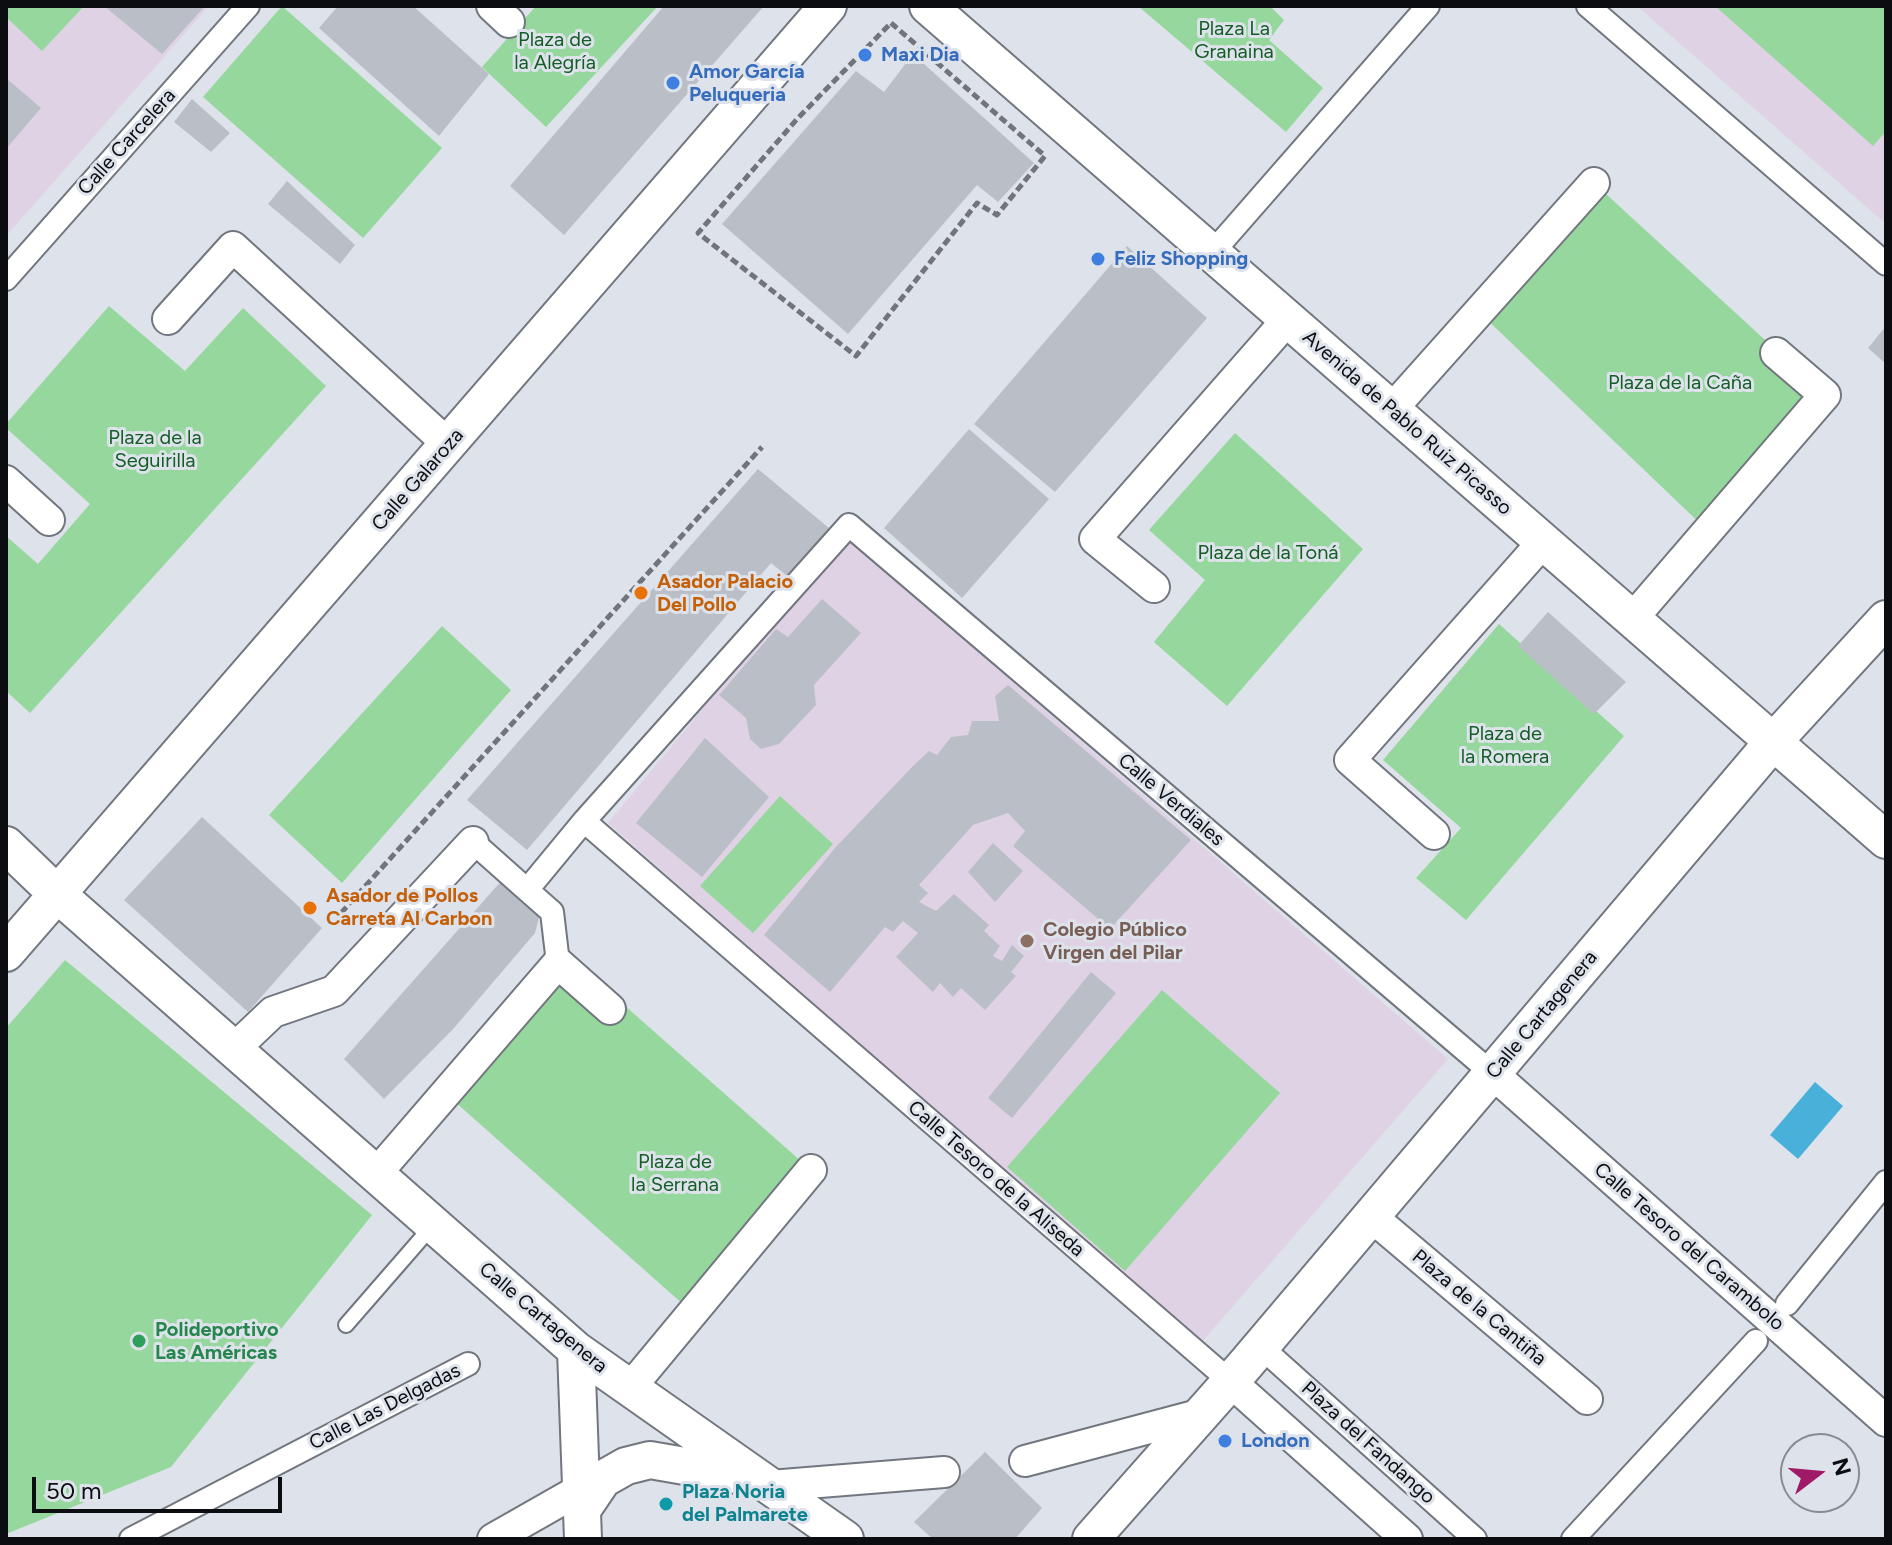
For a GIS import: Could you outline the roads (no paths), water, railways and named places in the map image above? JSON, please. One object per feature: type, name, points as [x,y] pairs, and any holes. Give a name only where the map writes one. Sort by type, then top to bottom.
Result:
[{"type":"street","name":"Calle Carcelera","points":[[6,279],[248,6]]},
{"type":"street","name":"Calle Galaroza","points":[[6,953],[828,6]]},
{"type":"street","name":"Avenida de Pablo Ruiz Picasso","points":[[928,6],[1886,840]]},
{"type":"street","points":[[1212,253],[1428,6]]},
{"type":"street","points":[[1588,6],[1886,264]]},
{"type":"street","points":[[1392,409],[1594,183]]},
{"type":"street","points":[[168,319],[233,247],[449,445]]},
{"type":"street","points":[[1154,587],[1095,539],[1288,319]]},
{"type":"street","points":[[1632,619],[1825,395],[1776,353]]},
{"type":"street","points":[[6,481],[49,520]]},
{"type":"street","name":"Calle Verdiales","points":[[584,821],[849,525],[1493,1074]]},
{"type":"street","points":[[1434,834],[1350,760],[1543,542]]},
{"type":"street","name":"Calle Cartagenera","points":[[1091,1539],[1261,1347],[1773,742],[1886,619]]},
{"type":"street","points":[[527,890],[584,821]]},
{"type":"street","name":"Calle Tesoro de la Aliseda","points":[[584,821],[1231,1382],[1407,1539]]},
{"type":"street","points":[[234,1049],[273,1012],[334,991],[473,842],[552,912],[558,963],[610,1009]]},
{"type":"street","name":"Calle Cartagenera","points":[[6,845],[56,893],[576,1350],[845,1539]]},
{"type":"street","points":[[376,1174],[558,963]]},
{"type":"street","name":"Calle Tesoro del Carambolo","points":[[1493,1074],[1886,1421]]},
{"type":"street","points":[[630,1388],[811,1170]]},
{"type":"street","points":[[1787,1304],[1886,1182]]},
{"type":"street","name":"Plaza de la Cantiña","points":[[1372,1217],[1587,1399]]},
{"type":"street","points":[[1573,1539],[1756,1341]]},
{"type":"street","name":"Plaza del Fandango","points":[[1261,1347],[1475,1539]]},
{"type":"street","points":[[576,1350],[582,1513]]},
{"type":"street","name":"Calle Las Delgadas","points":[[131,1539],[468,1364]]},
{"type":"street","points":[[1025,1461],[1202,1414]]},
{"type":"street","points":[[493,1539],[582,1513],[603,1479],[626,1466],[650,1460],[766,1483],[944,1472]]},
{"type":"lane","points":[[346,1325],[433,1225]]},
{"type":"water","points":[[1815,1082],[1843,1106],[1798,1159],[1770,1135]]},
{"type":"place","name":"Maxi Dia","points":[[865,55]]},
{"type":"place","name":"Amor García Peluqueria","points":[[673,83]]},
{"type":"place","name":"Feliz Shopping","points":[[1098,259]]},
{"type":"place","name":"Asador Palacio Del Pollo","points":[[641,593]]},
{"type":"place","name":"Asador de Pollos Carreta Al Carbon","points":[[310,908]]},
{"type":"place","name":"Colegio Público Virgen del Pilar","points":[[1027,941]]},
{"type":"place","name":"Polideportivo Las Américas","points":[[139,1341]]},
{"type":"place","name":"London","points":[[1225,1441]]},
{"type":"place","name":"Plaza Noria del Palmarete","points":[[666,1504]]},
{"type":"park label","name":"Plaza La Granaina","points":[[1234,40]]},
{"type":"park label","name":"Plaza de la Alegría","points":[[555,52]]},
{"type":"park label","name":"Plaza de la Caña","points":[[1680,383]]},
{"type":"park label","name":"Plaza de la Seguirilla","points":[[155,450]]},
{"type":"park label","name":"Plaza de la Toná","points":[[1268,553]]},
{"type":"park label","name":"Plaza de la Romera","points":[[1505,746]]},
{"type":"park label","name":"Plaza de la Serrana","points":[[675,1174]]}]
